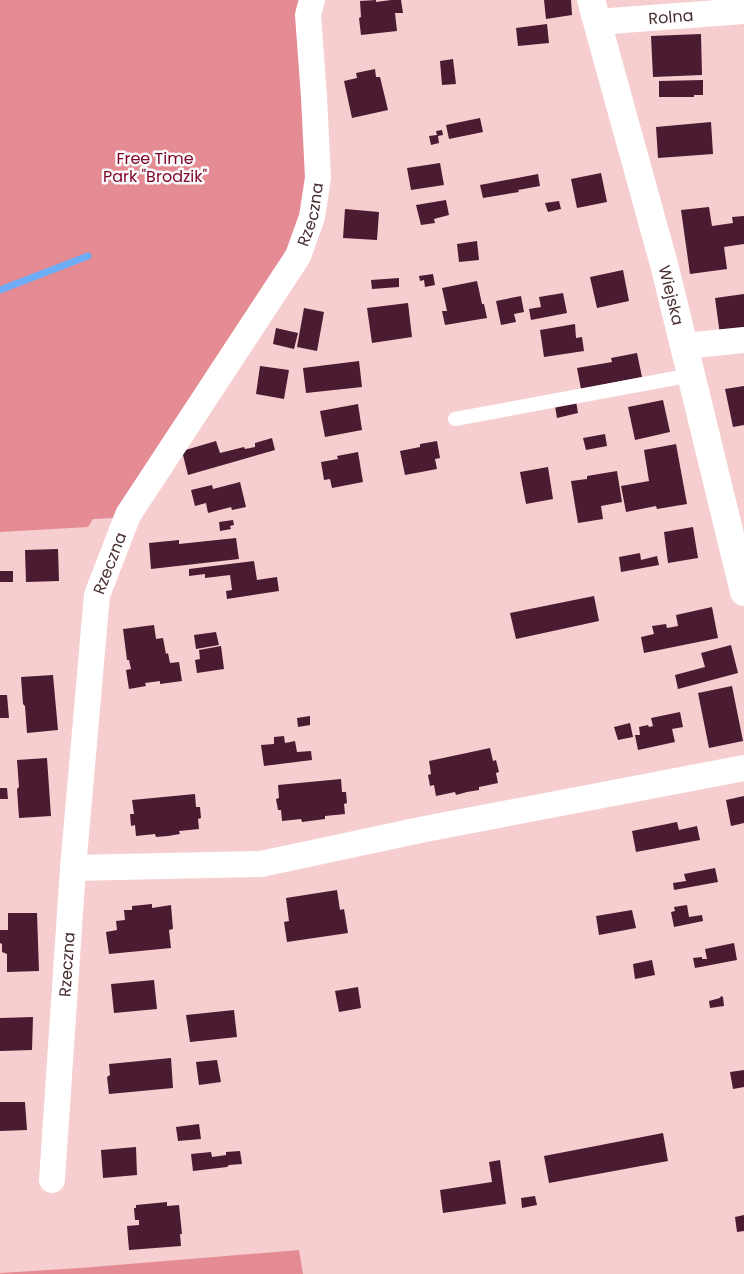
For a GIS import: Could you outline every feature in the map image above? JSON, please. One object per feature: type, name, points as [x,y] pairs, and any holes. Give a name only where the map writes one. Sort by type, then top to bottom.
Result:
[{"type":"street","name":"Rzeczna","points":[[52,1180],[72,868],[97,595],[128,515],[298,256],[312,217],[318,178],[308,15],[312,0]]},
{"type":"street","name":"Rolna","points":[[594,11],[744,11]]},
{"type":"street","name":"Wiejska","points":[[594,11],[665,268],[744,592]]},
{"type":"street","points":[[685,346],[744,340]]},
{"type":"street","points":[[72,868],[261,864],[425,829],[744,768]]},
{"type":"lane","points":[[454,419],[692,375]]},
{"type":"green space","name":"Free Time Park \"Brodzik\"","points":[[0,0],[305,0],[311,182],[298,235],[113,518],[93,519],[88,527],[0,532]]},
{"type":"green space","points":[[299,1250],[303,1274],[0,1274],[0,1273]]},
{"type":"building","points":[[376,0],[376,2],[401,0],[403,13],[395,13],[397,31],[361,35],[360,1]]},
{"type":"building","points":[[544,0],[571,0],[572,15],[546,19]]},
{"type":"building","points":[[547,24],[549,43],[518,46],[516,28]]},
{"type":"building","points":[[701,34],[702,75],[653,77],[651,36]]},
{"type":"building","points":[[453,59],[456,84],[442,85],[440,61]]},
{"type":"building","points":[[375,69],[376,77],[380,77],[388,110],[352,118],[344,81],[357,78],[356,73]]},
{"type":"building","points":[[703,80],[703,95],[694,95],[694,97],[659,97],[659,81]]},
{"type":"building","points":[[480,118],[483,132],[449,139],[446,125]]},
{"type":"building","points":[[711,122],[713,154],[658,158],[656,127]]},
{"type":"building","points":[[442,130],[443,135],[438,136],[439,143],[431,145],[429,136],[437,135],[436,131]]},
{"type":"building","points":[[440,163],[444,185],[411,190],[407,168]]},
{"type":"building","points":[[601,173],[607,202],[577,208],[571,179]]},
{"type":"building","points":[[538,174],[540,186],[518,190],[519,192],[483,198],[480,185]]},
{"type":"building","points":[[446,200],[449,215],[434,219],[435,223],[421,225],[416,205]]},
{"type":"building","points":[[559,201],[561,209],[548,212],[545,203]]},
{"type":"building","points":[[709,207],[712,226],[733,223],[732,217],[744,216],[744,244],[724,247],[727,269],[690,274],[681,210]]},
{"type":"building","points":[[345,209],[379,212],[377,240],[343,238]]},
{"type":"building","points":[[477,241],[479,260],[459,262],[457,244]]},
{"type":"building","points":[[623,270],[629,301],[597,308],[590,277]]},
{"type":"building","points":[[433,274],[435,285],[425,287],[424,280],[420,281],[419,276]]},
{"type":"building","points":[[399,278],[399,287],[372,289],[371,280]]},
{"type":"building","points":[[477,281],[487,318],[445,325],[442,311],[447,311],[442,288]]},
{"type":"building","points":[[563,293],[567,313],[531,320],[529,309],[541,307],[539,297]]},
{"type":"building","points":[[744,294],[744,331],[720,335],[715,298]]},
{"type":"building","points":[[521,296],[524,312],[514,314],[516,322],[501,325],[496,301]]},
{"type":"building","points":[[408,303],[412,337],[372,343],[367,308]]},
{"type":"building","points":[[304,308],[324,312],[317,351],[297,347]]},
{"type":"building","points":[[575,324],[576,338],[582,337],[584,351],[544,357],[540,330]]},
{"type":"building","points":[[276,328],[298,333],[294,349],[273,344]]},
{"type":"building","points":[[637,353],[642,377],[581,389],[577,368],[612,362],[611,358]]},
{"type":"building","points":[[359,361],[362,387],[306,393],[303,368]]},
{"type":"building","points":[[260,366],[289,370],[284,399],[256,394]]},
{"type":"building","points":[[744,386],[744,425],[733,427],[725,389]]},
{"type":"building","points":[[663,400],[670,432],[635,440],[628,407]]},
{"type":"building","points":[[576,401],[578,413],[557,418],[555,406]]},
{"type":"building","points":[[358,404],[362,430],[325,437],[320,411]]},
{"type":"building","points":[[605,434],[607,446],[586,450],[583,438]]},
{"type":"building","points":[[272,438],[275,450],[188,475],[182,451],[216,441],[220,453],[244,447],[245,449],[255,447],[255,443]]},
{"type":"building","points":[[437,441],[440,458],[435,459],[437,469],[405,475],[400,451],[420,447],[420,444]]},
{"type":"building","points":[[676,444],[687,504],[657,509],[656,506],[626,512],[621,486],[649,481],[644,450]]},
{"type":"building","points":[[358,452],[363,482],[332,488],[330,479],[324,480],[321,462],[338,459],[337,456]]},
{"type":"building","points":[[548,467],[553,499],[526,504],[520,472]]},
{"type":"building","points":[[617,471],[622,502],[601,506],[603,519],[578,523],[571,481]]},
{"type":"building","points":[[240,482],[246,507],[232,510],[231,507],[208,513],[206,503],[195,506],[191,490],[212,485],[213,489]]},
{"type":"building","points":[[233,520],[234,525],[230,526],[231,529],[220,531],[219,522]]},
{"type":"building","points":[[693,527],[698,558],[668,563],[664,532]]},
{"type":"building","points":[[236,538],[239,559],[151,569],[149,543],[179,540],[179,544]]},
{"type":"building","points":[[58,549],[59,581],[26,582],[25,550]]},
{"type":"building","points":[[640,553],[641,560],[657,556],[659,565],[621,572],[619,557]]},
{"type":"building","points":[[254,561],[257,580],[277,577],[279,591],[227,599],[226,591],[232,590],[230,575],[205,578],[205,574],[189,576],[189,569]]},
{"type":"building","points":[[0,571],[13,571],[13,582],[0,582]]},
{"type":"building","points":[[594,596],[599,621],[516,639],[510,613]]},
{"type":"building","points":[[712,607],[718,638],[644,653],[641,637],[654,634],[652,626],[666,624],[667,628],[678,626],[676,615]]},
{"type":"building","points":[[154,625],[156,639],[163,638],[170,663],[179,662],[182,681],[160,684],[160,681],[145,683],[146,686],[129,689],[126,670],[131,669],[129,660],[127,660],[123,629]]},
{"type":"building","points":[[216,632],[219,645],[196,649],[194,635]]},
{"type":"building","points":[[731,645],[738,673],[678,689],[675,675],[705,667],[701,653]]},
{"type":"building","points":[[221,646],[224,669],[197,673],[195,660],[200,659],[199,650]]},
{"type":"building","points":[[53,675],[58,730],[27,733],[21,677]]},
{"type":"building","points":[[732,686],[743,741],[709,748],[698,693]]},
{"type":"building","points":[[0,695],[7,695],[9,718],[0,718]]},
{"type":"building","points":[[680,712],[683,727],[672,729],[675,742],[638,750],[635,735],[640,735],[639,727],[653,726],[651,718]]},
{"type":"building","points":[[310,716],[310,725],[298,727],[297,718]]},
{"type":"building","points":[[630,723],[633,737],[618,740],[614,727]]},
{"type":"building","points":[[284,736],[285,743],[295,741],[297,752],[311,751],[312,760],[264,766],[261,745],[274,744],[274,737]]},
{"type":"building","points":[[490,748],[493,761],[496,760],[499,772],[496,773],[498,783],[479,787],[479,790],[456,795],[455,792],[436,796],[434,785],[430,786],[428,775],[431,774],[429,761]]},
{"type":"building","points":[[47,758],[51,816],[19,818],[17,760]]},
{"type":"building","points":[[341,779],[342,792],[346,792],[345,814],[325,816],[325,819],[302,822],[301,819],[282,821],[281,810],[278,810],[276,799],[279,798],[278,785]]},
{"type":"building","points":[[0,788],[7,788],[8,799],[0,799]]},
{"type":"building","points":[[195,794],[196,807],[200,807],[199,829],[179,831],[180,834],[168,836],[156,837],[155,834],[136,836],[135,825],[131,826],[130,814],[134,814],[132,800]]},
{"type":"building","points":[[744,796],[744,823],[731,826],[726,800]]},
{"type":"building","points":[[677,822],[679,830],[697,826],[700,840],[636,852],[632,831]]},
{"type":"building","points":[[715,868],[718,882],[674,890],[673,883],[686,881],[684,874]]},
{"type":"building","points":[[337,890],[340,910],[344,909],[348,933],[287,942],[284,922],[289,921],[286,898]]},
{"type":"building","points":[[152,904],[152,908],[171,905],[173,929],[169,930],[171,948],[109,954],[106,932],[117,930],[116,921],[125,920],[124,910],[132,910],[132,906]]},
{"type":"building","points":[[687,905],[689,917],[702,915],[703,921],[674,927],[671,912],[675,911],[674,907]]},
{"type":"building","points":[[632,910],[636,928],[599,935],[596,916]]},
{"type":"building","points":[[8,913],[37,913],[39,971],[7,972],[7,954],[2,952],[0,930],[8,930]]},
{"type":"building","points":[[734,943],[737,960],[695,968],[693,958],[702,957],[702,959],[707,959],[705,949]]},
{"type":"building","points":[[652,960],[655,975],[635,979],[633,964]]},
{"type":"building","points":[[154,980],[157,1009],[114,1013],[111,984]]},
{"type":"building","points":[[358,987],[361,1008],[339,1012],[335,991]]},
{"type":"building","points":[[721,996],[723,997],[724,1006],[710,1008],[709,1001]]},
{"type":"building","points":[[234,1010],[237,1037],[190,1042],[186,1015]]},
{"type":"building","points":[[33,1017],[32,1050],[0,1051],[0,1018]]},
{"type":"building","points":[[171,1058],[173,1088],[109,1094],[107,1077],[110,1075],[109,1064]]},
{"type":"building","points":[[217,1060],[221,1082],[199,1085],[196,1062]]},
{"type":"building","points":[[744,1070],[744,1087],[733,1089],[730,1072]]},
{"type":"building","points":[[0,1102],[25,1102],[27,1130],[0,1131]]},
{"type":"building","points":[[199,1124],[201,1139],[178,1141],[176,1127]]},
{"type":"building","points":[[663,1133],[668,1161],[549,1183],[544,1156]]},
{"type":"building","points":[[136,1147],[137,1175],[103,1178],[101,1150]]},
{"type":"building","points":[[240,1151],[242,1164],[193,1171],[191,1154],[211,1152],[212,1157],[226,1155],[226,1152]]},
{"type":"building","points":[[500,1160],[506,1204],[443,1213],[440,1190],[492,1182],[489,1162]]},
{"type":"building","points":[[535,1196],[537,1205],[522,1208],[521,1198]]},
{"type":"building","points":[[167,1202],[167,1206],[179,1205],[182,1234],[180,1234],[181,1246],[129,1250],[127,1226],[139,1225],[139,1220],[135,1220],[134,1208],[136,1208],[136,1205]]},
{"type":"building","points":[[744,1215],[744,1231],[737,1232],[735,1217]]},
{"type":"waterway","points":[[0,290],[88,256]]}]
